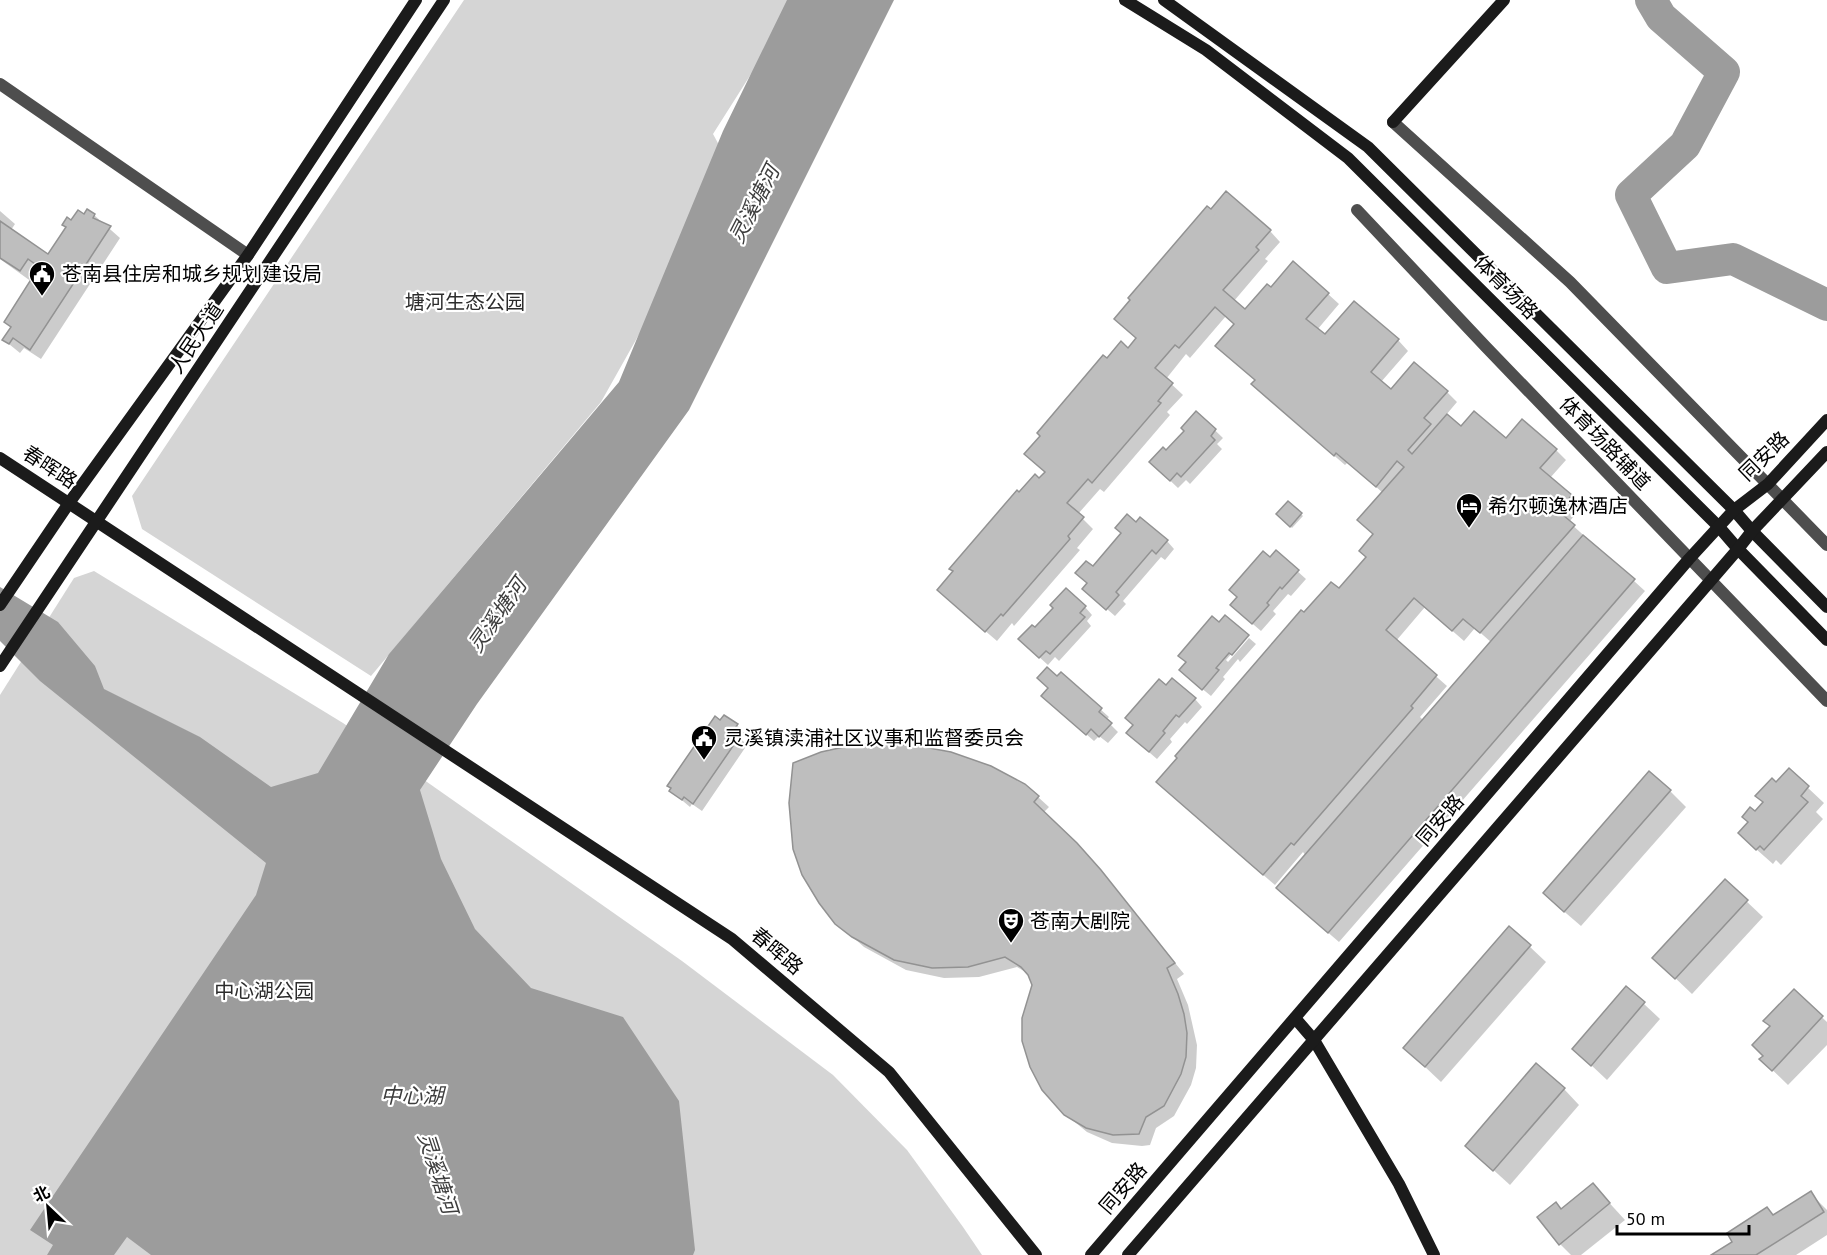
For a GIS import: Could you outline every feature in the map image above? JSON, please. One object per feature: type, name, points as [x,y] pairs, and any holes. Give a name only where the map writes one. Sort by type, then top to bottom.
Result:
[{"type":"street","name":"人民大道","points":[[0,605],[74,506],[248,255],[416,0]]},
{"type":"street","name":"人民大道","points":[[0,666],[444,0]]},
{"type":"street","name":"体育场路","points":[[1125,0],[1206,50],[1348,158],[1719,527],[1827,640]]},
{"type":"street","name":"体育场路","points":[[1164,0],[1368,147],[1734,510],[1827,607]]},
{"type":"street","points":[[1504,0],[1393,122],[1570,282],[1827,545]]},
{"type":"street","points":[[0,84],[248,255]]},
{"type":"street","name":"体育场路辅道","points":[[1357,210],[1827,701]]},
{"type":"street","name":"同安路","points":[[1092,1255],[1689,559],[1734,510],[1768,484],[1827,420]]},
{"type":"street","points":[[1128,1255],[1752,531],[1827,452]]},
{"type":"street","name":"春晖路","points":[[0,458],[732,939],[890,1072],[1036,1255]]},
{"type":"street","points":[[1295,1018],[1314,1040],[1399,1184],[1434,1255]]},
{"type":"green space","name":"塘河生态公园","points":[[464,0],[798,0],[713,134],[732,169],[601,402],[371,676],[142,529],[132,496]]},
{"type":"green space","name":"中心湖公园","points":[[94,571],[343,723],[682,961],[833,1075],[907,1150],[982,1255],[0,1255],[0,695],[74,578]]},
{"type":"water","points":[[787,0],[894,0],[689,410],[477,704],[420,790],[441,859],[475,929],[531,988],[623,1017],[679,1101],[695,1250],[693,1255],[151,1255],[127,1237],[114,1255],[47,1255],[53,1245],[30,1230],[256,895],[266,863],[40,681],[0,641],[0,587],[58,622],[95,666],[104,689],[200,737],[271,787],[318,773],[389,654],[619,382],[723,131]]},
{"type":"building","name":"希尔顿逸林酒店","points":[[1226,191],[1271,230],[1256,247],[1259,250],[1223,290],[1245,309],[1267,284],[1271,287],[1293,261],[1329,293],[1306,319],[1325,334],[1354,301],[1399,339],[1371,372],[1391,389],[1414,362],[1448,391],[1424,418],[1431,424],[1408,450],[1412,454],[1447,414],[1461,426],[1474,411],[1506,438],[1522,419],[1557,449],[1540,468],[1572,495],[1558,511],[1575,525],[1480,633],[1463,619],[1452,631],[1414,598],[1386,630],[1437,675],[1411,706],[1413,708],[1294,845],[1291,843],[1263,875],[1156,782],[1177,758],[1175,756],[1301,610],[1304,612],[1331,582],[1339,588],[1366,557],[1359,551],[1373,534],[1357,520],[1404,467],[1397,461],[1376,487],[1336,453],[1334,456],[1251,384],[1255,380],[1215,346],[1234,324],[1215,307],[1179,348],[1175,345],[1155,368],[1173,383],[1158,401],[1161,403],[1092,483],[1088,479],[1067,503],[1084,517],[1068,536],[1070,539],[1003,616],[1001,614],[985,632],[937,590],[953,571],[949,569],[1017,490],[1019,492],[1035,474],[1039,478],[1045,472],[1024,454],[1040,436],[1037,433],[1103,355],[1107,358],[1121,341],[1128,348],[1136,338],[1114,319],[1130,300],[1128,298],[1207,206],[1211,209]]},
{"type":"building","name":"苍南县住房和城乡规划建设局","points":[[87,209],[95,214],[93,218],[111,226],[30,350],[13,338],[9,344],[2,340],[11,327],[4,322],[39,267],[28,259],[20,271],[0,258],[0,221],[48,254],[66,227],[62,225],[67,217],[71,220],[78,210],[84,214]]},
{"type":"building","points":[[1196,411],[1216,429],[1211,436],[1215,440],[1181,477],[1177,473],[1170,481],[1149,462],[1163,447],[1166,450],[1184,431],[1181,428]]},
{"type":"building","points":[[1288,501],[1302,513],[1290,527],[1276,514]]},
{"type":"building","points":[[1127,514],[1136,522],[1140,517],[1168,540],[1156,554],[1152,550],[1116,592],[1119,595],[1106,610],[1082,589],[1087,583],[1075,573],[1086,561],[1093,566],[1121,533],[1115,528]]},
{"type":"building","points":[[1583,535],[1635,579],[1328,933],[1276,888]]},
{"type":"building","points":[[1276,550],[1299,570],[1282,589],[1280,587],[1267,603],[1269,605],[1252,624],[1230,605],[1237,597],[1229,590],[1263,551],[1270,557]]},
{"type":"building","points":[[1066,588],[1086,606],[1080,613],[1085,617],[1050,654],[1046,651],[1039,658],[1018,639],[1032,625],[1035,627],[1053,608],[1050,605]]},
{"type":"building","points":[[1225,615],[1249,635],[1232,655],[1229,653],[1216,668],[1219,670],[1202,690],[1179,670],[1186,662],[1178,656],[1212,616],[1219,622]]},
{"type":"building","points":[[1047,667],[1057,676],[1061,672],[1102,708],[1099,712],[1112,723],[1099,737],[1091,729],[1086,735],[1041,696],[1048,688],[1037,678]]},
{"type":"building","points":[[1172,678],[1196,698],[1179,717],[1176,715],[1149,752],[1126,733],[1133,725],[1125,718],[1159,679],[1166,685]]},
{"type":"building","name":"灵溪镇渎浦社区议事和监督委员会","points":[[724,715],[738,724],[733,731],[740,736],[693,804],[684,797],[682,800],[669,791],[671,788],[667,786],[715,716],[720,720]]},
{"type":"building","name":"苍南大剧院","points":[[857,744],[913,745],[951,752],[991,766],[1025,784],[1039,796],[1034,802],[1077,843],[1101,870],[1175,963],[1167,968],[1184,1014],[1187,1033],[1186,1057],[1181,1074],[1164,1106],[1146,1117],[1139,1134],[1113,1135],[1086,1128],[1064,1115],[1042,1090],[1030,1067],[1022,1041],[1022,1018],[1032,985],[1028,975],[1021,967],[1005,957],[968,967],[932,968],[894,960],[852,937],[835,924],[819,903],[802,875],[793,849],[789,803],[793,763],[821,752]]},
{"type":"building","points":[[1789,768],[1809,786],[1801,796],[1808,802],[1764,850],[1760,846],[1756,850],[1738,833],[1748,822],[1742,817],[1750,807],[1755,811],[1763,802],[1755,796],[1772,778],[1776,782]]},
{"type":"building","points":[[1649,771],[1671,790],[1564,912],[1543,893]]},
{"type":"building","points":[[1725,879],[1748,900],[1675,979],[1652,958]]},
{"type":"building","points":[[1509,926],[1531,945],[1425,1067],[1403,1048]]},
{"type":"building","points":[[1626,986],[1645,1002],[1591,1066],[1572,1049]]},
{"type":"building","points":[[1794,989],[1823,1016],[1772,1071],[1759,1059],[1763,1056],[1752,1045],[1770,1026],[1763,1021]]},
{"type":"building","points":[[1536,1063],[1565,1088],[1493,1171],[1465,1146]]},
{"type":"building","points":[[1593,1183],[1610,1203],[1559,1245],[1537,1217],[1556,1202],[1561,1209]]},
{"type":"building","points":[[1811,1191],[1824,1212],[1756,1255],[1711,1255],[1732,1242],[1727,1233],[1767,1207],[1773,1215]]},
{"type":"waterway","points":[[1651,0],[1661,17],[1724,72],[1685,145],[1631,195],[1667,268],[1733,259],[1827,305]]},
{"type":"place","name":"苍南县住房和城乡规划建设局","points":[[42,297]]},
{"type":"place","name":"希尔顿逸林酒店","points":[[1469,529]]},
{"type":"place","name":"灵溪镇渎浦社区议事和监督委员会","points":[[704,761]]},
{"type":"place","name":"苍南大剧院","points":[[1011,944]]},
{"type":"water label","name":"灵溪塘河","points":[[754,204]]},
{"type":"water label","name":"灵溪塘河","points":[[497,615]]},
{"type":"water label","name":"中心湖","points":[[412,1095]]},
{"type":"water label","name":"灵溪塘河","points":[[438,1173]]}]
